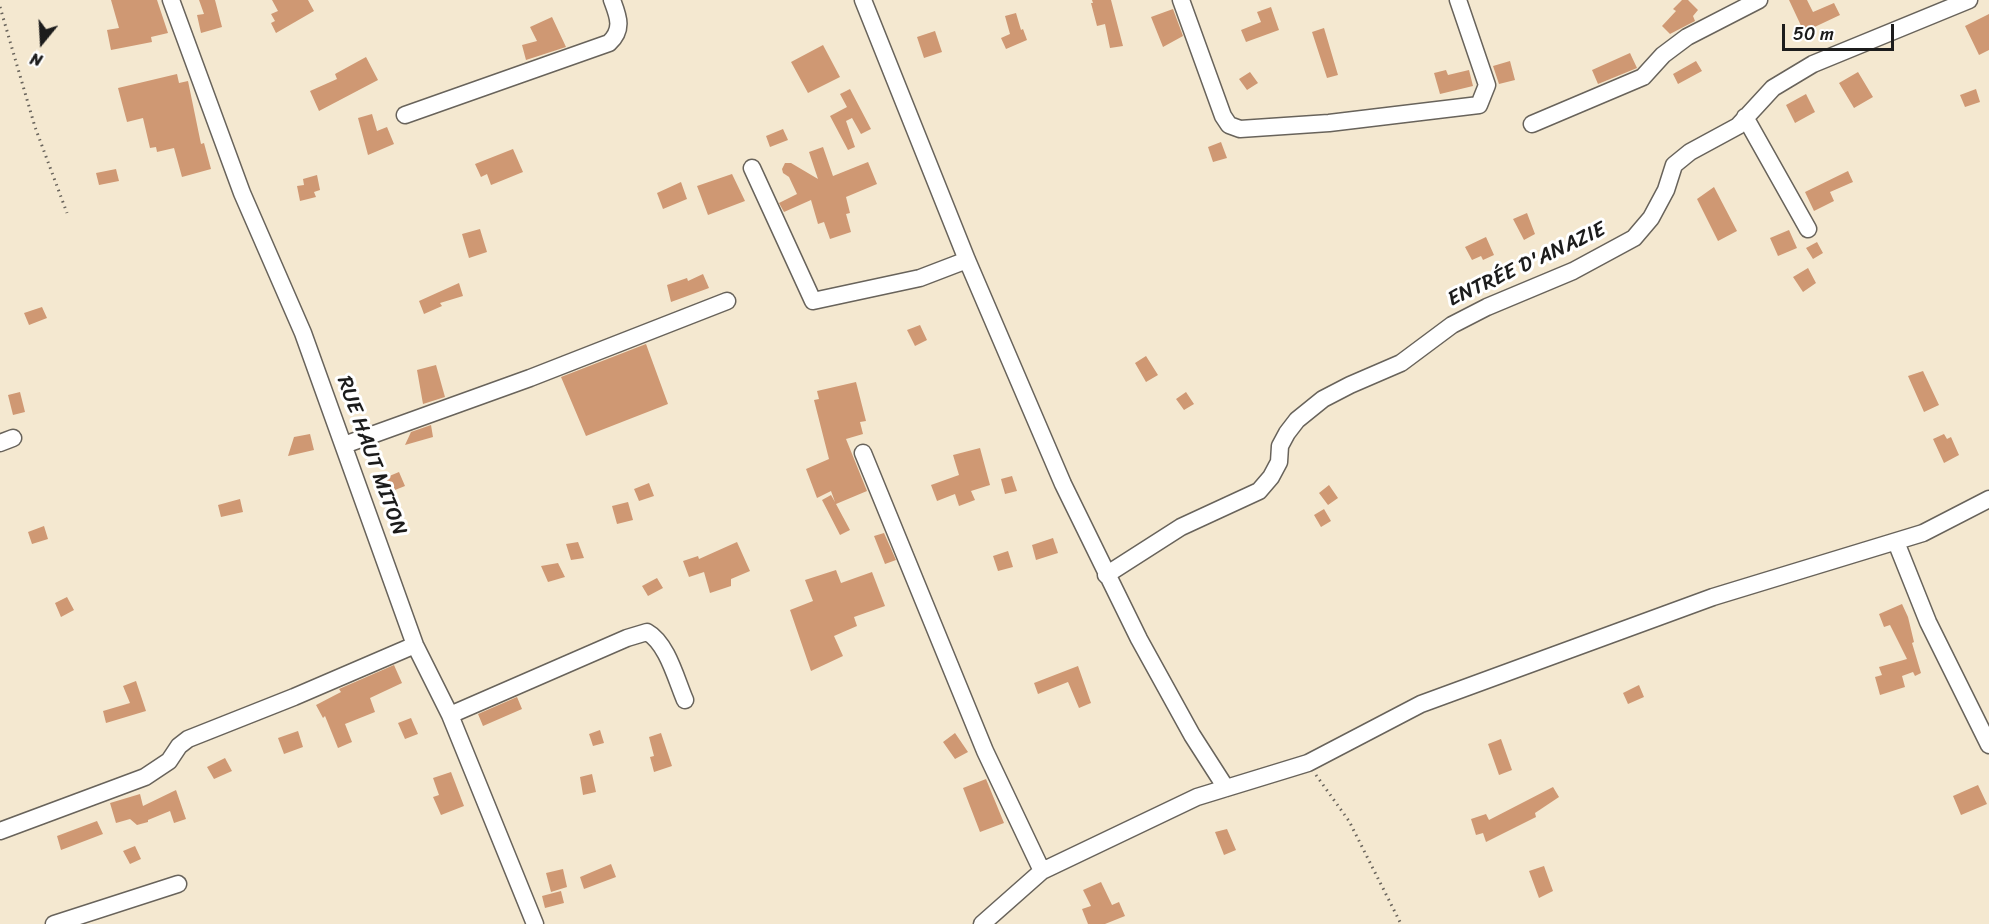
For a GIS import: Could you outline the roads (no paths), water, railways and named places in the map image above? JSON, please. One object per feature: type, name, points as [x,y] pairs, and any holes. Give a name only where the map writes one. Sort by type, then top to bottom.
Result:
[{"type":"street","name":"RUE HAUT MITON","points":[[171,0],[242,193],[303,333],[415,645],[450,715],[535,924]]},
{"type":"street","points":[[405,115],[609,43],[615,37],[619,26],[619,18],[612,0]]},
{"type":"street","points":[[863,0],[967,260],[1063,484],[1106,575],[1192,735],[1226,789]]},
{"type":"street","points":[[1181,0],[1223,117],[1229,125],[1240,129],[1329,123],[1479,105],[1487,85],[1458,0]]},
{"type":"street","points":[[1532,124],[1643,77],[1663,55],[1686,37],[1759,0]]},
{"type":"street","name":"ENTRÉE D'ANAZIE","points":[[1106,575],[1180,527],[1259,491],[1271,477],[1279,462],[1281,446],[1287,433],[1297,420],[1323,399],[1401,363],[1452,325],[1487,307],[1573,271],[1634,238],[1651,218],[1666,190],[1674,165],[1690,152],[1738,126],[1773,88],[1813,64],[1969,0]]},
{"type":"street","points":[[1745,117],[1808,229]]},
{"type":"street","points":[[752,168],[813,301],[920,278],[967,260]]},
{"type":"street","points":[[344,445],[530,378],[727,302]]},
{"type":"street","points":[[863,453],[985,750],[1042,871]]},
{"type":"street","points":[[982,924],[1042,871],[1197,797],[1308,763],[1421,704],[1713,597],[1923,533],[1989,499]]},
{"type":"street","points":[[1896,542],[1928,622],[1989,745]]},
{"type":"street","points":[[450,715],[627,638],[647,632],[655,637],[662,646],[685,700]]},
{"type":"street","points":[[0,831],[145,777],[169,761],[188,739],[415,645]]},
{"type":"street","points":[[54,924],[178,884]]}]
